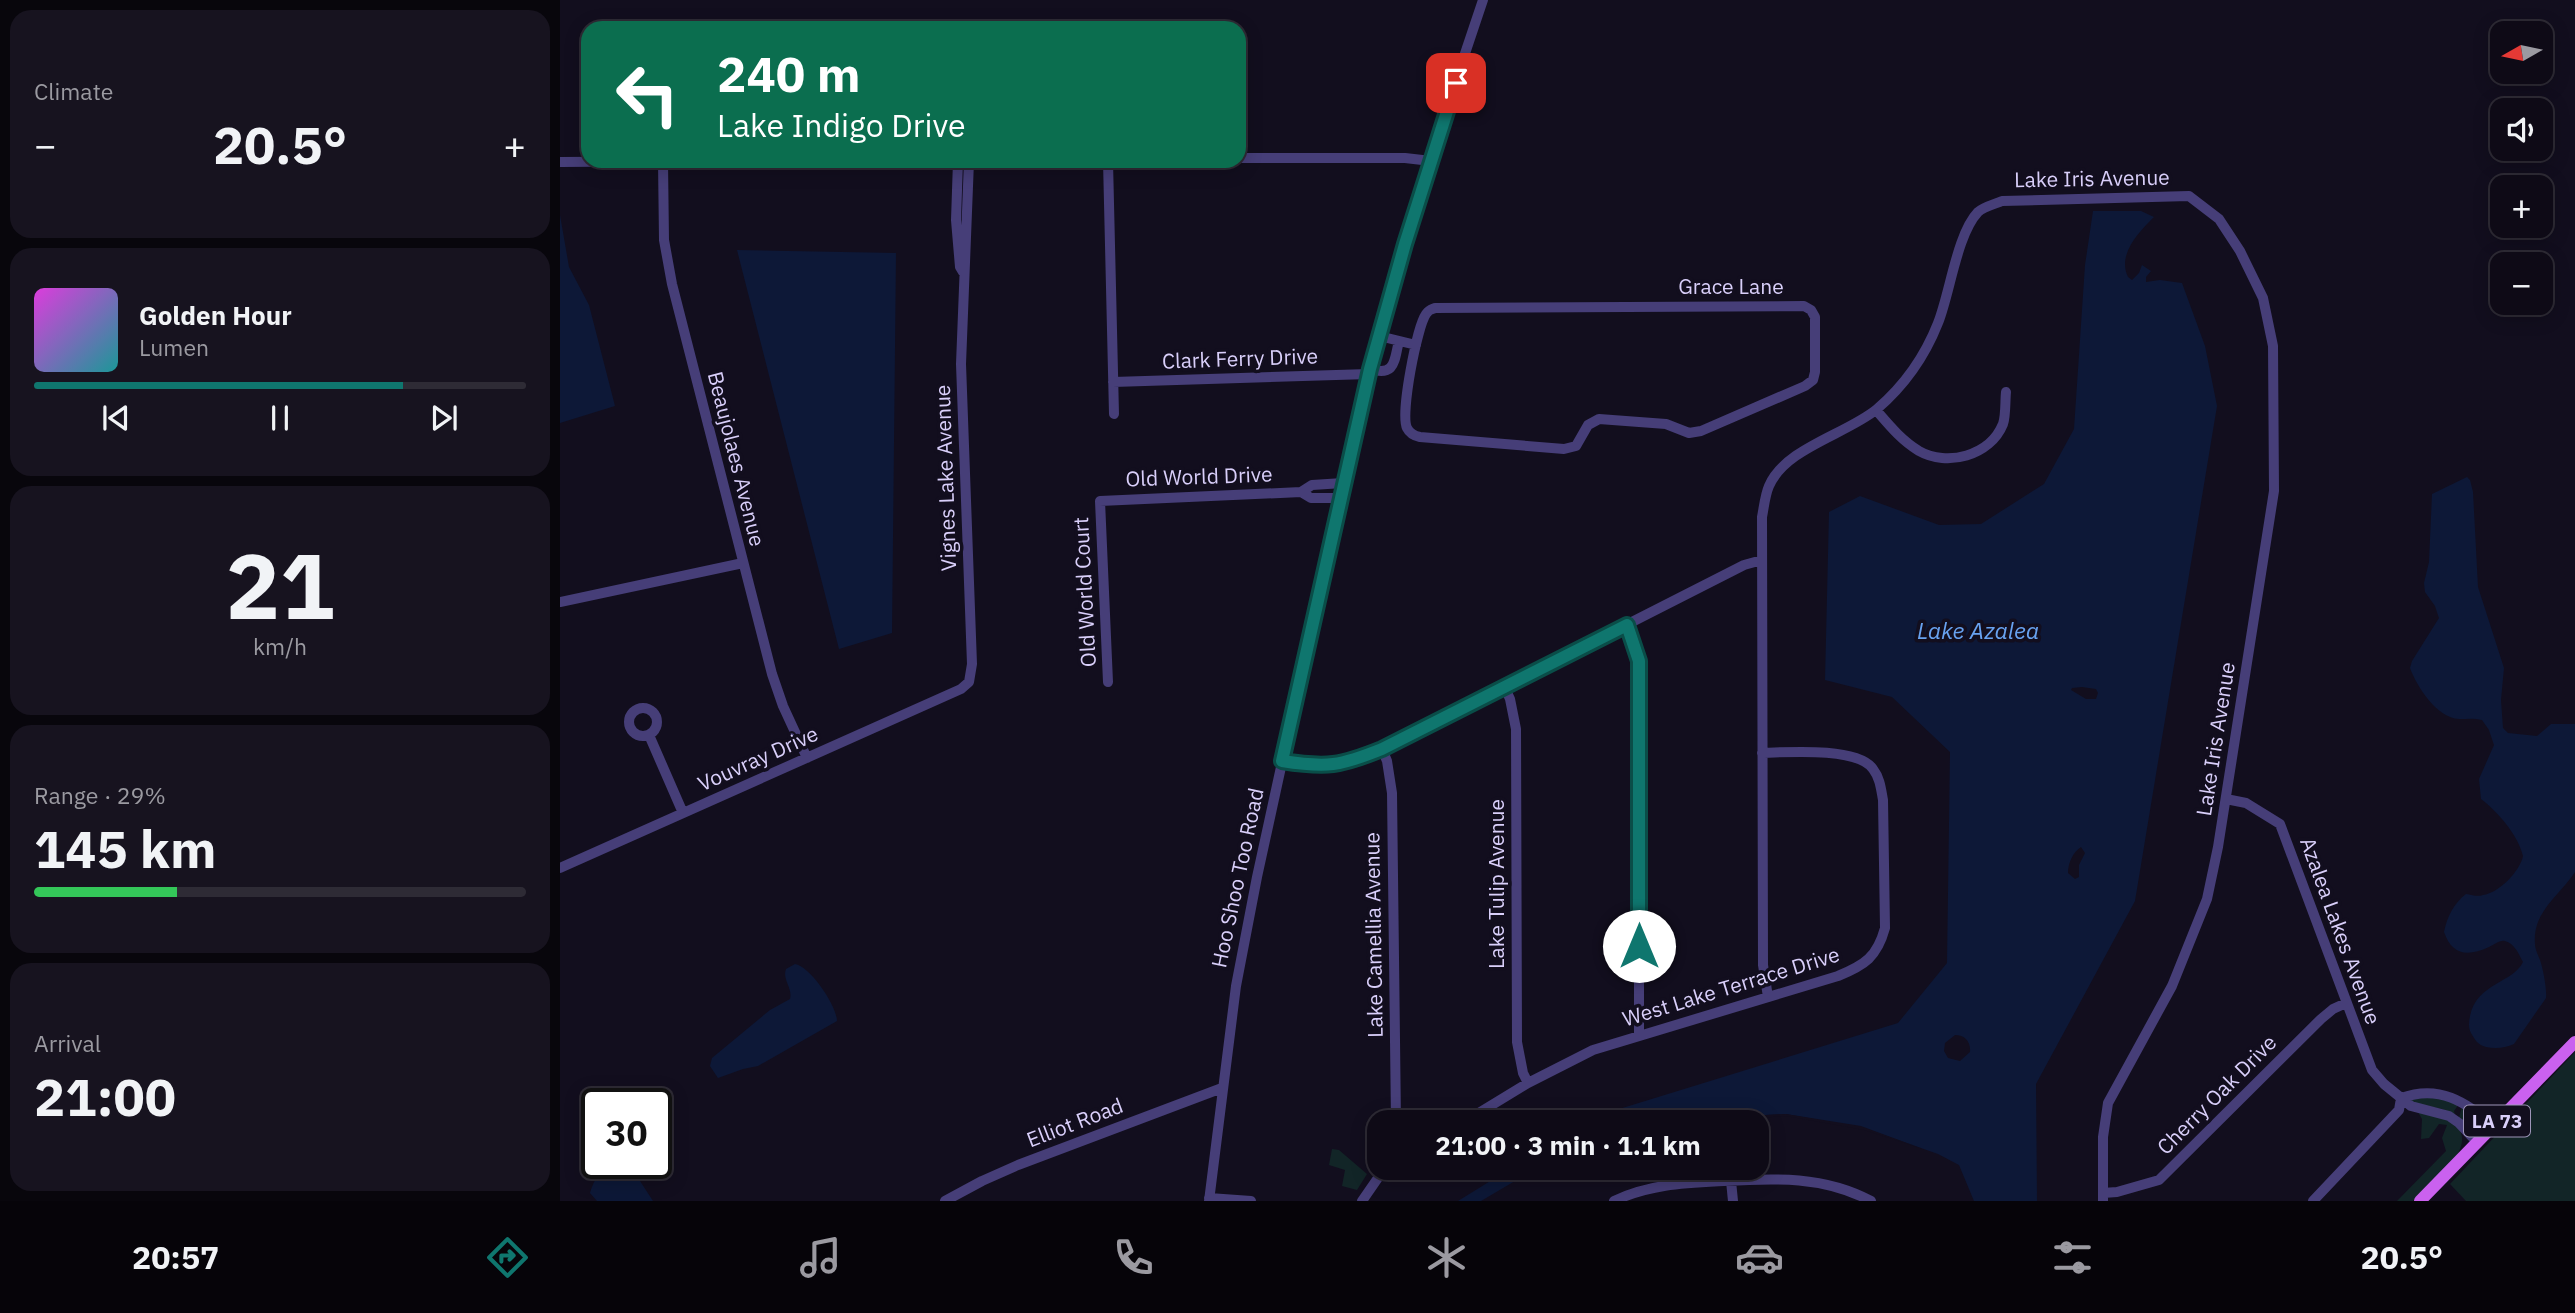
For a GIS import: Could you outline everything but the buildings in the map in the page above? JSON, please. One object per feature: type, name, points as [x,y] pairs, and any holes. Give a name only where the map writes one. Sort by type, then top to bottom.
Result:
[{"type":"main road","name":"LA 73","points":[[2420,1201],[2575,1042]]},
{"type":"street","name":"Hoo Shoo Too Road","points":[[1209,1200],[1236,986],[1339,498],[1379,336],[1483,0]]},
{"type":"street","points":[[1246,158],[1405,158],[1431,161]]},
{"type":"street","points":[[560,162],[581,162]]},
{"type":"street","name":"Beaujolaes Avenue","points":[[663,168],[667,263],[775,683],[807,758]]},
{"type":"street","name":"Vignes Lake Avenue","points":[[958,168],[956,220],[960,267],[963,272],[961,372],[972,664],[969,682]]},
{"type":"street","name":"Vignes Lake Avenue","points":[[963,272],[967,267],[969,168]]},
{"type":"street","points":[[1108,168],[1114,414]]},
{"type":"street","name":"Lake Iris Avenue","points":[[1768,997],[1763,965],[1762,517],[1769,487],[1776,475],[1791,460],[1875,410],[1910,375],[1926,352],[1940,319],[1964,237],[1979,211],[2002,201],[2189,196],[2218,219],[2240,251],[2263,299],[2273,346],[2274,491],[2226,799],[2207,899],[2172,986],[2108,1103],[2103,1137],[2103,1197]]},
{"type":"street","name":"Grace Lane","points":[[1804,306],[1811,310],[1815,317],[1815,372],[1813,380],[1805,386],[1701,432],[1689,433],[1665,424],[1599,419],[1588,425],[1576,446],[1564,449],[1420,437],[1413,434],[1407,428],[1405,417],[1416,345],[1424,317],[1435,307],[1804,306]]},
{"type":"street","points":[[1379,336],[1416,345]]},
{"type":"street","points":[[1370,372],[1382,373],[1389,370],[1393,365],[1399,341]]},
{"type":"street","name":"Clark Ferry Drive","points":[[1113,382],[1370,372]]},
{"type":"street","points":[[1875,410],[1898,435],[1921,452],[1944,460],[1969,456],[1992,440],[2003,424],[2006,391]]},
{"type":"street","name":"Old World Drive","points":[[1100,501],[1301,492],[1312,485],[1343,483]]},
{"type":"street","name":"Old World Drive","points":[[1301,492],[1311,498],[1339,498]]},
{"type":"street","name":"Old World Court","points":[[1100,501],[1108,682]]},
{"type":"street","points":[[1282,761],[1318,767],[1349,762],[1382,749],[1744,565],[1762,560]]},
{"type":"street","points":[[560,602],[743,563]]},
{"type":"street","points":[[1627,625],[1639,661],[1639,1035]]},
{"type":"street","name":"Vouvray Drive","points":[[560,867],[961,689],[969,682]]},
{"type":"street","name":"Lake Tulip Avenue","points":[[1504,686],[1510,699],[1516,729],[1517,1042],[1523,1073],[1528,1083]]},
{"type":"street","points":[[649,735],[683,813]]},
{"type":"street","name":"Lake Camellia Avenue","points":[[1382,749],[1387,761],[1392,793],[1396,1110]]},
{"type":"street","name":"West Lake Terrace Drive","points":[[1484,1110],[1580,1055],[1858,968],[1869,960],[1880,945],[1885,928],[1883,800],[1880,783],[1872,767],[1858,757],[1762,753]]},
{"type":"street","name":"Azalea Lakes Avenue","points":[[2226,799],[2246,803],[2280,824],[2372,1070],[2411,1106],[2449,1116],[2477,1142]]},
{"type":"street","name":"Cherry Oak Drive","points":[[2103,1197],[2159,1180],[2321,1019],[2346,1003]]},
{"type":"street","name":"Elliot Road","points":[[945,1201],[1006,1170],[1222,1088]]},
{"type":"street","points":[[2313,1201],[2399,1110],[2401,1098],[2412,1094],[2448,1095],[2462,1101],[2494,1125]]},
{"type":"street","points":[[1362,1201],[1377,1180]]},
{"type":"street","points":[[1731,1181],[1733,1201]]},
{"type":"street","points":[[1614,1201],[1635,1192],[1669,1184],[1731,1181],[1807,1181],[1831,1185],[1871,1201]]},
{"type":"street","points":[[1209,1200],[1251,1201]]},
{"type":"green space","points":[[2575,1052],[2575,1201],[2466,1201],[2450,1184]]},
{"type":"green space","points":[[2411,1098],[2438,1098],[2459,1104],[2454,1111],[2455,1115],[2442,1109],[2410,1102]]},
{"type":"green space","points":[[2462,1106],[2480,1122],[2477,1130],[2472,1130],[2459,1118]]},
{"type":"green space","points":[[2418,1112],[2442,1118],[2458,1127],[2462,1138],[2460,1149],[2444,1172],[2413,1201],[2397,1201],[2446,1151],[2442,1138],[2447,1125],[2439,1124],[2429,1138],[2421,1139],[2422,1119]]},
{"type":"green space","points":[[1332,1149],[1339,1150],[1367,1174],[1357,1190],[1342,1186],[1345,1170],[1329,1165]]},
{"type":"water","name":"Lake Azalea","points":[[2093,211],[2141,211],[2154,217],[2127,252],[2125,268],[2128,277],[2132,280],[2142,265],[2151,271],[2146,282],[2160,280],[2182,283],[2205,346],[2217,406],[2135,901],[2036,1084],[2037,1201],[1974,1201],[1959,1165],[1938,1154],[1864,1128],[1786,1114],[1769,1115],[1769,1110],[1616,1110],[1898,1023],[1947,963],[1950,752],[1892,697],[1825,680],[1829,512],[1860,496],[1939,525],[1981,524],[2044,484],[2074,429],[2085,265]],"holes":[[[2082,687],[2096,689],[2096,699],[2086,699],[2071,690]],[[2081,847],[2085,853],[2079,865],[2079,877],[2075,879],[2068,873],[2068,869],[2072,858]],[[1955,1035],[1962,1036],[1970,1048],[1970,1052],[1960,1061],[1948,1058],[1944,1051],[1945,1043]]]},
{"type":"water","points":[[560,215],[569,267],[589,305],[615,406],[560,423]]},
{"type":"water","points":[[737,250],[896,253],[892,633],[839,649]]},
{"type":"water","points":[[2467,477],[2473,492],[2478,587],[2504,668],[2501,700],[2503,728],[2508,733],[2537,736],[2551,724],[2575,724],[2575,872],[2542,913],[2535,933],[2535,946],[2543,973],[2546,998],[2514,1044],[2497,1048],[2483,1046],[2475,1040],[2469,1029],[2470,1016],[2480,997],[2511,975],[2523,962],[2516,949],[2508,942],[2501,941],[2467,953],[2451,945],[2444,932],[2452,911],[2466,894],[2481,896],[2502,886],[2513,874],[2523,856],[2517,840],[2506,824],[2481,799],[2479,779],[2494,745],[2489,730],[2482,720],[2459,719],[2443,713],[2423,692],[2410,668],[2439,618],[2435,606],[2425,592],[2424,583],[2429,562],[2432,494]]},
{"type":"water","points":[[795,964],[808,972],[822,988],[833,1006],[837,1021],[758,1066],[718,1078],[710,1066],[712,1058],[770,1010],[790,999],[785,973],[786,969]]},
{"type":"water","points":[[596,1179],[639,1179],[653,1201],[597,1201],[590,1193]]},
{"type":"water","points":[[1492,1180],[1517,1180],[1481,1201],[1458,1201]]},
{"type":"pier","points":[[1786,1114],[1861,1126],[1923,1149],[1864,1130],[1786,1116],[1769,1117],[1769,1115]]},
{"type":"route","points":[[1456,83],[1391,290],[1370,369],[1282,761],[1318,767],[1349,762],[1382,749],[1627,625],[1639,661],[1639,946]]}]
